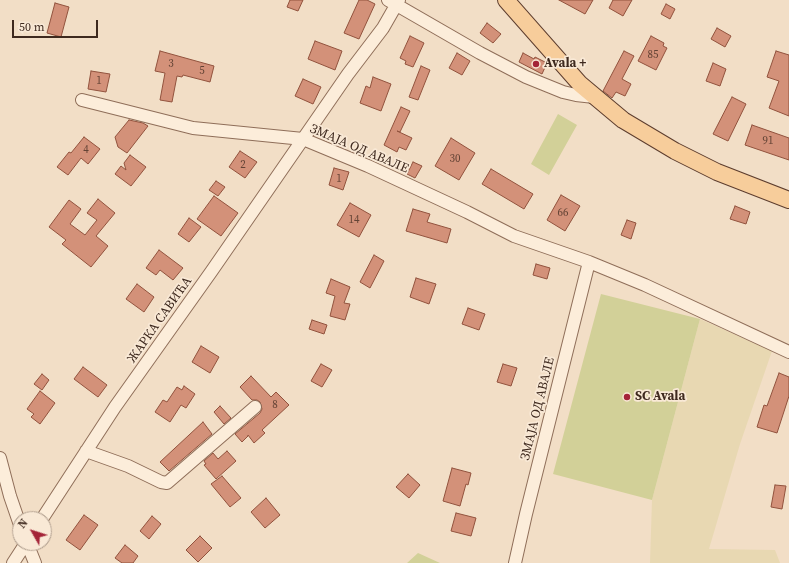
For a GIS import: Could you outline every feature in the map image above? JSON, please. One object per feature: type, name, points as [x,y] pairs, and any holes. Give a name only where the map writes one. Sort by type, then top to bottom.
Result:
[{"type":"main road","points":[[506,0],[569,72],[594,97],[628,123],[675,151],[727,177],[789,200]]},
{"type":"street","points":[[394,2],[473,49],[526,77],[562,92],[576,96],[594,97]]},
{"type":"street","name":"ЖАРКА САВИЋА","points":[[47,511],[115,407],[211,272],[348,74],[383,28],[394,2]]},
{"type":"street","name":"ЗМАЈА ОД АВАЛЕ","points":[[82,100],[193,128],[303,139],[375,169],[467,212],[514,236],[589,262],[645,285],[789,352]]},
{"type":"street","name":"ЗМАЈА ОД АВАЛЕ","points":[[515,563],[589,262]]},
{"type":"street","points":[[86,451],[128,466],[160,482],[167,483],[255,407]]},
{"type":"street","points":[[0,458],[15,511]]},
{"type":"street","points":[[12,563],[21,551]]},
{"type":"street","points":[[30,551],[34,563]]},
{"type":"shaded area","points":[[558,114],[577,125],[549,175],[531,164]]},
{"type":"shaded area","name":"SC Avala","points":[[601,294],[700,319],[652,500],[553,474]]},
{"type":"shaded area","points":[[700,319],[772,351],[740,444],[709,549],[775,550],[780,563],[650,563],[652,500]]},
{"type":"shaded area","points":[[418,553],[440,563],[407,563]]},
{"type":"building","points":[[290,0],[303,0],[298,11],[287,7]]},
{"type":"building","points":[[359,0],[367,0],[375,4],[359,39],[344,33]]},
{"type":"building","points":[[559,0],[593,0],[585,14]]},
{"type":"building","points":[[613,0],[632,0],[623,16],[609,8]]},
{"type":"building","points":[[55,3],[69,7],[61,37],[47,33]]},
{"type":"building","points":[[666,4],[675,9],[670,19],[661,14]]},
{"type":"building","points":[[487,23],[501,34],[493,43],[480,33]]},
{"type":"building","points":[[717,28],[731,36],[725,47],[711,39]]},
{"type":"building","points":[[410,36],[424,43],[413,67],[405,64],[406,61],[400,58]]},
{"type":"building","points":[[651,36],[664,43],[663,46],[667,48],[656,70],[638,61]]},
{"type":"building","points":[[315,41],[342,51],[335,70],[308,59]]},
{"type":"building","points":[[160,51],[214,66],[210,82],[183,75],[182,77],[177,76],[172,102],[160,100],[165,73],[155,71]]},
{"type":"building","points":[[624,51],[634,56],[622,79],[631,84],[625,96],[616,92],[612,98],[603,91]]},
{"type":"building","points":[[776,51],[789,55],[789,116],[769,108],[779,81],[767,77]]},
{"type":"building","points":[[457,53],[470,61],[462,75],[449,68]]},
{"type":"building","points":[[523,53],[534,59],[535,57],[547,63],[542,74],[519,62]]},
{"type":"building","points":[[713,63],[726,69],[720,86],[706,81]]},
{"type":"building","points":[[421,66],[430,70],[418,100],[409,97]]},
{"type":"building","points":[[91,71],[110,74],[106,92],[88,89]]},
{"type":"building","points":[[373,77],[391,84],[381,111],[360,103],[366,86],[370,88]]},
{"type":"building","points":[[303,79],[321,87],[313,104],[295,96]]},
{"type":"building","points":[[732,97],[746,104],[728,141],[713,134]]},
{"type":"building","points":[[401,107],[410,111],[400,132],[397,131],[412,138],[406,150],[399,147],[397,152],[384,145]]},
{"type":"building","points":[[129,120],[143,123],[148,126],[127,153],[118,147],[115,137]]},
{"type":"building","points":[[752,125],[789,138],[789,160],[745,145]]},
{"type":"building","points":[[84,137],[100,149],[88,164],[81,158],[68,175],[57,167]]},
{"type":"building","points":[[451,138],[475,153],[459,180],[435,166]]},
{"type":"building","points":[[240,151],[257,162],[245,178],[229,167]]},
{"type":"building","points":[[130,155],[146,167],[131,186],[115,174],[121,166],[126,170],[124,163]]},
{"type":"building","points":[[413,162],[422,166],[415,178],[407,174]]},
{"type":"building","points":[[334,168],[349,172],[343,190],[329,185]]},
{"type":"building","points":[[491,169],[533,194],[524,209],[482,184]]},
{"type":"building","points":[[216,181],[225,187],[218,196],[209,190]]},
{"type":"building","points":[[561,195],[580,206],[565,231],[547,220]]},
{"type":"building","points":[[214,196],[238,213],[221,236],[197,219]]},
{"type":"building","points":[[98,199],[115,213],[96,236],[108,246],[91,267],[62,244],[66,240],[49,227],[69,200],[81,209],[70,224],[85,235],[97,220],[87,213]]},
{"type":"building","points":[[350,203],[371,215],[359,237],[337,225]]},
{"type":"building","points":[[735,206],[750,212],[746,224],[730,219]]},
{"type":"building","points":[[413,209],[430,214],[427,222],[451,229],[447,243],[406,231]]},
{"type":"building","points":[[189,218],[201,227],[189,242],[178,234]]},
{"type":"building","points":[[627,220],[636,223],[631,239],[621,235]]},
{"type":"building","points":[[159,250],[183,268],[173,280],[160,270],[156,275],[146,268]]},
{"type":"building","points":[[374,255],[384,261],[370,288],[360,282]]},
{"type":"building","points":[[536,264],[550,268],[547,279],[533,275]]},
{"type":"building","points":[[416,278],[436,284],[429,304],[410,297]]},
{"type":"building","points":[[331,279],[350,287],[344,303],[350,304],[345,320],[330,316],[335,296],[326,293]]},
{"type":"building","points":[[137,284],[154,297],[144,312],[126,299]]},
{"type":"building","points":[[468,308],[485,314],[479,330],[462,324]]},
{"type":"building","points":[[312,320],[327,325],[324,334],[309,329]]},
{"type":"building","points":[[201,346],[219,357],[210,373],[192,362]]},
{"type":"building","points":[[321,364],[332,370],[322,387],[311,381]]},
{"type":"building","points":[[503,364],[517,368],[511,386],[497,382]]},
{"type":"building","points":[[83,367],[107,385],[98,397],[74,379]]},
{"type":"building","points":[[779,373],[789,377],[789,396],[777,433],[757,427],[764,405],[767,406]]},
{"type":"building","points":[[42,374],[49,380],[42,390],[34,384]]},
{"type":"building","points":[[251,376],[271,397],[276,392],[289,405],[262,430],[265,433],[254,443],[248,435],[242,442],[235,434],[260,413],[262,409],[260,402],[257,400],[252,400],[240,387]]},
{"type":"building","points":[[184,386],[195,394],[186,408],[181,405],[170,422],[155,412],[163,400],[167,402],[177,387],[182,390]]},
{"type":"building","points":[[40,391],[55,403],[40,424],[31,417],[34,414],[27,409]]},
{"type":"building","points":[[220,406],[231,418],[224,424],[214,412]]},
{"type":"building","points":[[203,422],[212,434],[169,471],[160,462]]},
{"type":"building","points":[[227,451],[236,461],[216,479],[204,465],[206,464],[204,461],[213,453],[218,459]]},
{"type":"building","points":[[452,468],[471,473],[468,485],[466,484],[460,506],[443,501]]},
{"type":"building","points":[[408,474],[420,485],[409,498],[396,487]]},
{"type":"building","points":[[222,476],[241,498],[230,507],[211,484]]},
{"type":"building","points":[[775,485],[786,486],[782,509],[771,507]]},
{"type":"building","points":[[266,498],[280,515],[265,528],[251,512]]},
{"type":"building","points":[[456,513],[476,518],[471,536],[451,531]]},
{"type":"building","points":[[84,515],[98,525],[80,550],[66,540]]},
{"type":"building","points":[[152,516],[161,524],[149,539],[140,531]]},
{"type":"building","points":[[200,536],[212,548],[198,562],[186,550]]},
{"type":"building","points":[[125,545],[138,556],[133,563],[122,563],[115,558]]},
{"type":"place","name":"Avala +","points":[[536,64]]},
{"type":"place","name":"SC Avala","points":[[627,397]]}]
